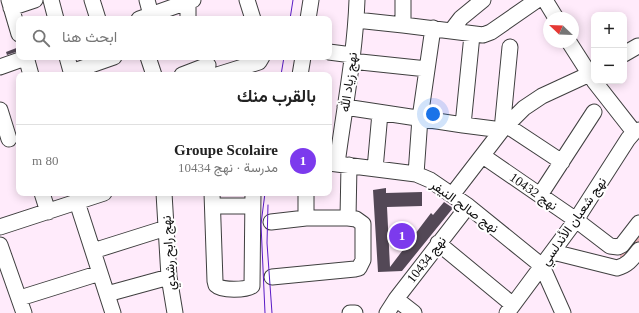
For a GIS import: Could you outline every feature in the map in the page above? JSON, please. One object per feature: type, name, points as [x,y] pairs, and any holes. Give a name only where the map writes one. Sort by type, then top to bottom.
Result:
[{"type":"street","points":[[16,24],[10,4],[35,0]]},
{"type":"street","points":[[51,0],[55,16]]},
{"type":"street","points":[[92,0],[97,16]]},
{"type":"street","points":[[145,16],[147,0]]},
{"type":"street","points":[[247,0],[252,16]]},
{"type":"street","points":[[308,16],[311,0]]},
{"type":"street","name":"نهج زياد الله","points":[[348,218],[338,164],[352,58],[357,0]]},
{"type":"street","points":[[403,0],[403,25]]},
{"type":"street","points":[[451,31],[461,18],[483,0]]},
{"type":"street","points":[[356,20],[433,28],[472,35],[486,35],[537,0]]},
{"type":"street","points":[[545,0],[552,12]]},
{"type":"street","points":[[148,16],[190,1],[188,16]]},
{"type":"street","points":[[416,174],[420,118],[433,28]]},
{"type":"street","points":[[463,125],[472,35]]},
{"type":"street","points":[[627,52],[638,46]]},
{"type":"street","points":[[504,128],[510,47]]},
{"type":"street","points":[[573,48],[591,74]]},
{"type":"street","points":[[332,53],[352,58],[427,69]]},
{"type":"street","points":[[0,67],[19,60]]},
{"type":"street","points":[[28,60],[30,72]]},
{"type":"street","points":[[68,60],[71,72]]},
{"type":"street","points":[[77,72],[107,60]]},
{"type":"street","points":[[149,60],[153,72]]},
{"type":"street","points":[[201,68],[253,60]]},
{"type":"street","points":[[300,72],[302,60]]},
{"type":"street","points":[[452,195],[504,128],[530,102],[591,78]]},
{"type":"street","points":[[599,84],[636,131]]},
{"type":"street","points":[[345,107],[463,125],[504,128],[562,162]]},
{"type":"street","points":[[0,110],[9,139]]},
{"type":"street","points":[[540,195],[594,112]]},
{"type":"street","points":[[375,169],[380,113]]},
{"type":"street","name":"نهج شعبان الأندلسي","points":[[510,309],[576,220],[636,131]]},
{"type":"street","name":"نهج 10432","points":[[483,156],[576,220],[610,246],[618,247],[622,245],[639,223]]},
{"type":"street","name":"نهج صالح النيفر","points":[[338,164],[416,174],[430,180],[468,206],[542,266]]},
{"type":"street","points":[[43,196],[48,212]]},
{"type":"street","points":[[0,227],[95,196]]},
{"type":"street","name":"نهج رابح رشدي","points":[[164,196],[169,277],[175,313]]},
{"type":"street","points":[[306,196],[306,218]]},
{"type":"street","points":[[212,200],[253,200],[253,282],[250,288],[223,289],[216,285],[212,200]]},
{"type":"street","points":[[78,202],[108,294],[109,312]]},
{"type":"street","name":"نهج 10434","points":[[387,313],[438,243],[468,206]]},
{"type":"street","points":[[271,222],[306,218],[356,219],[363,224],[364,260],[359,268],[355,269],[272,277]]},
{"type":"street","points":[[93,251],[166,228]]},
{"type":"street","points":[[438,243],[510,309]]},
{"type":"street","points":[[0,245],[20,298],[24,313]]},
{"type":"street","points":[[553,252],[617,268],[624,266],[631,261],[639,250]]},
{"type":"street","points":[[542,266],[563,313]]},
{"type":"street","points":[[20,298],[100,273]]},
{"type":"street","points":[[108,294],[169,277]]},
{"type":"street","points":[[396,299],[414,313]]},
{"type":"street","points":[[350,313],[355,313]]},
{"type":"shaded area","points":[[639,227],[639,242],[627,258],[623,260],[620,257],[620,253]]},
{"type":"building","points":[[16,48],[16,52],[7,55],[6,52]]},
{"type":"building","points":[[386,188],[386,193],[422,192],[422,206],[387,207],[390,267],[431,213],[433,215],[444,202],[453,208],[402,271],[378,272],[373,190]]},
{"type":"tram line","points":[[290,16],[293,0]]},
{"type":"tram line","points":[[282,72],[284,60]]},
{"type":"tram line","points":[[265,196],[261,224],[265,313]]},
{"type":"tram line","points":[[268,205],[267,243],[272,313]]},
{"type":"place","name":"Groupe Scolaire","points":[[402,236]]}]
